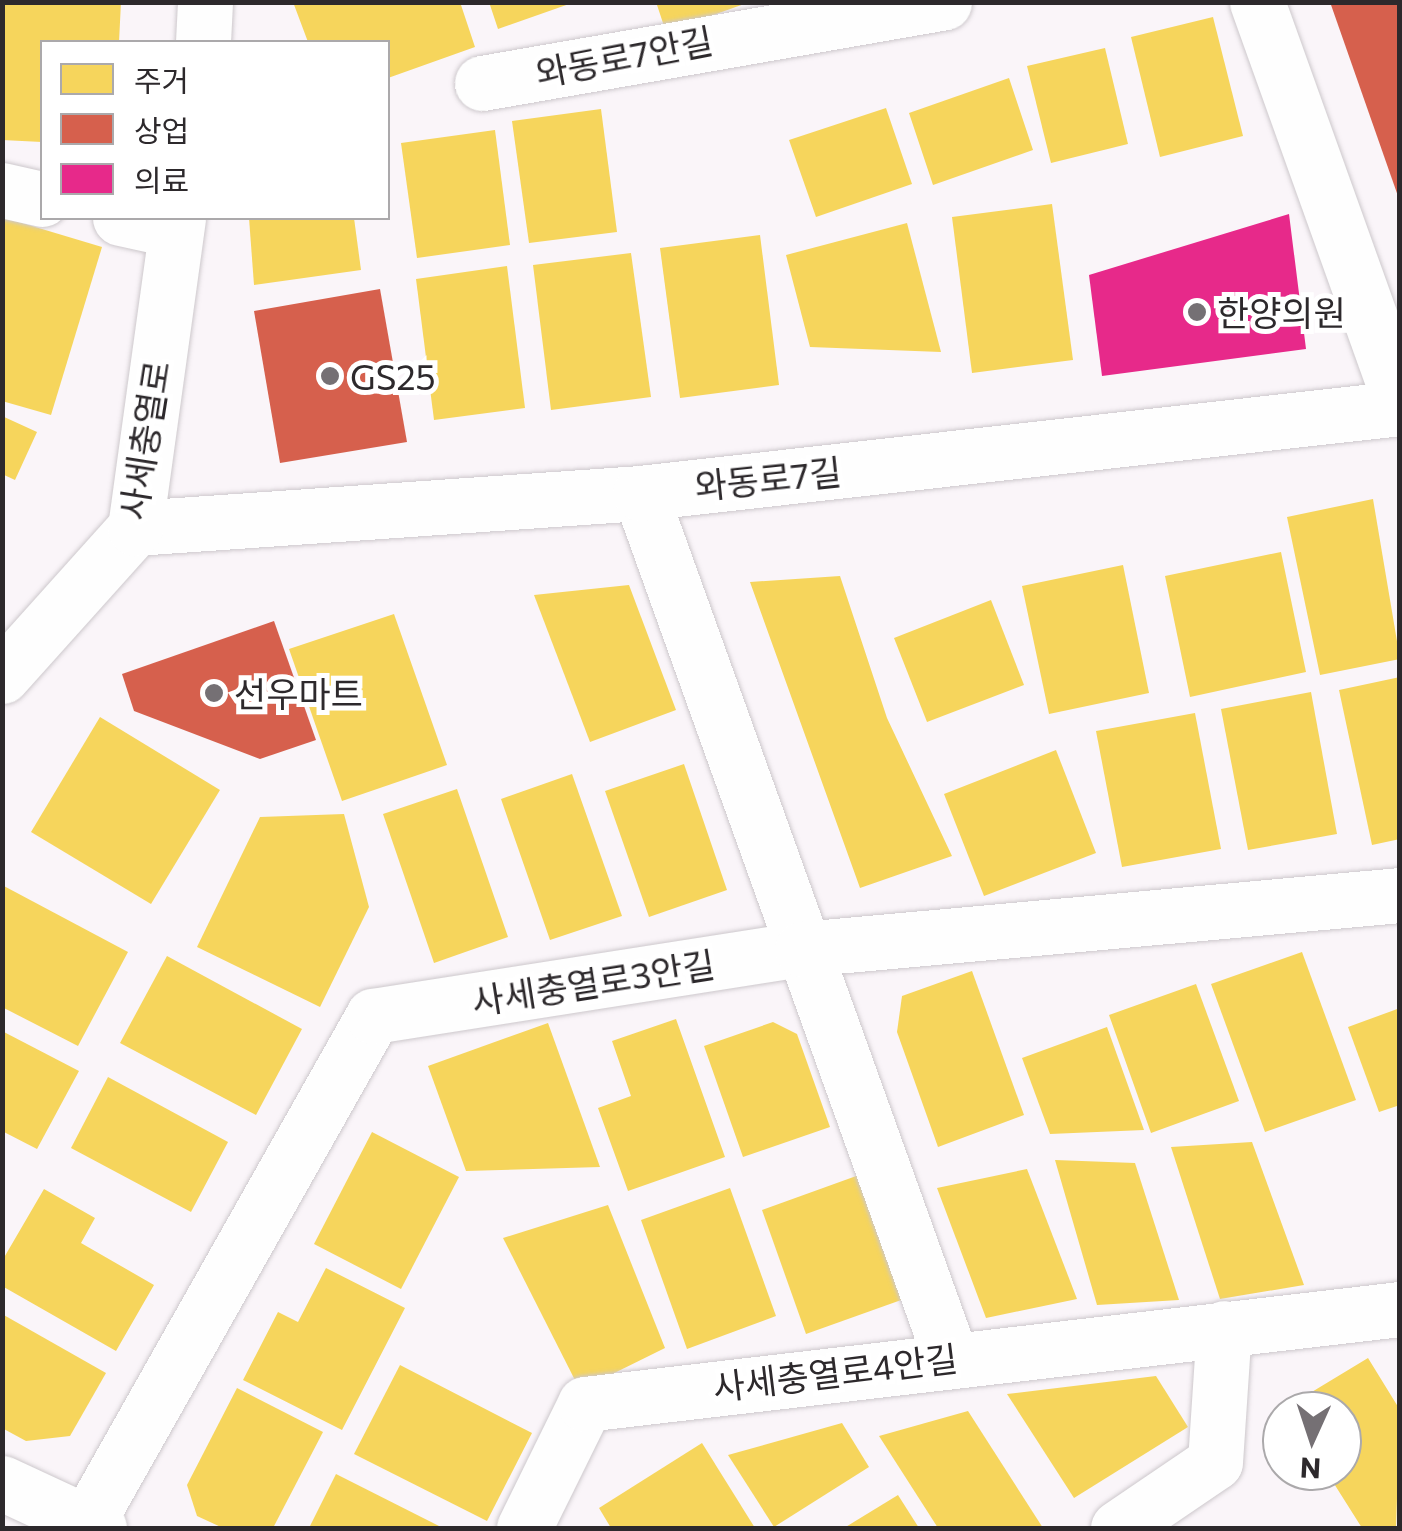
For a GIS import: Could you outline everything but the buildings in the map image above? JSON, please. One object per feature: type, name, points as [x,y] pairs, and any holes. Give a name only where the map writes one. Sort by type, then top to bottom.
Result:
[{"type":"street","points":[[203,40],[205,2]]},
{"type":"street","name":"와동로7안길","points":[[482,83],[817,10],[944,2]]},
{"type":"street","points":[[1256,2],[1400,404]]},
{"type":"street","points":[[2,190],[40,199]]},
{"type":"street","points":[[139,220],[176,224]]},
{"type":"street","name":"사세충열로","points":[[2,676],[135,528],[176,224]]},
{"type":"street","name":"와동로7길","points":[[135,528],[640,493],[1400,404]]},
{"type":"street","points":[[640,493],[950,1356]]},
{"type":"street","name":"사세충열로3안길","points":[[90,1527],[372,1016],[802,949],[1400,896]]},
{"type":"street","name":"사세충열로4안길","points":[[524,1528],[585,1404],[950,1356],[1400,1308]]},
{"type":"street","points":[[1118,1528],[1215,1462],[1224,1328]]},
{"type":"street","points":[[2,1484],[90,1527]]},
{"type":"place","name":"한양의원","points":[[1197,312]]},
{"type":"place","name":"GS25","points":[[330,376]]},
{"type":"place","name":"선우마트","points":[[214,693]]}]
